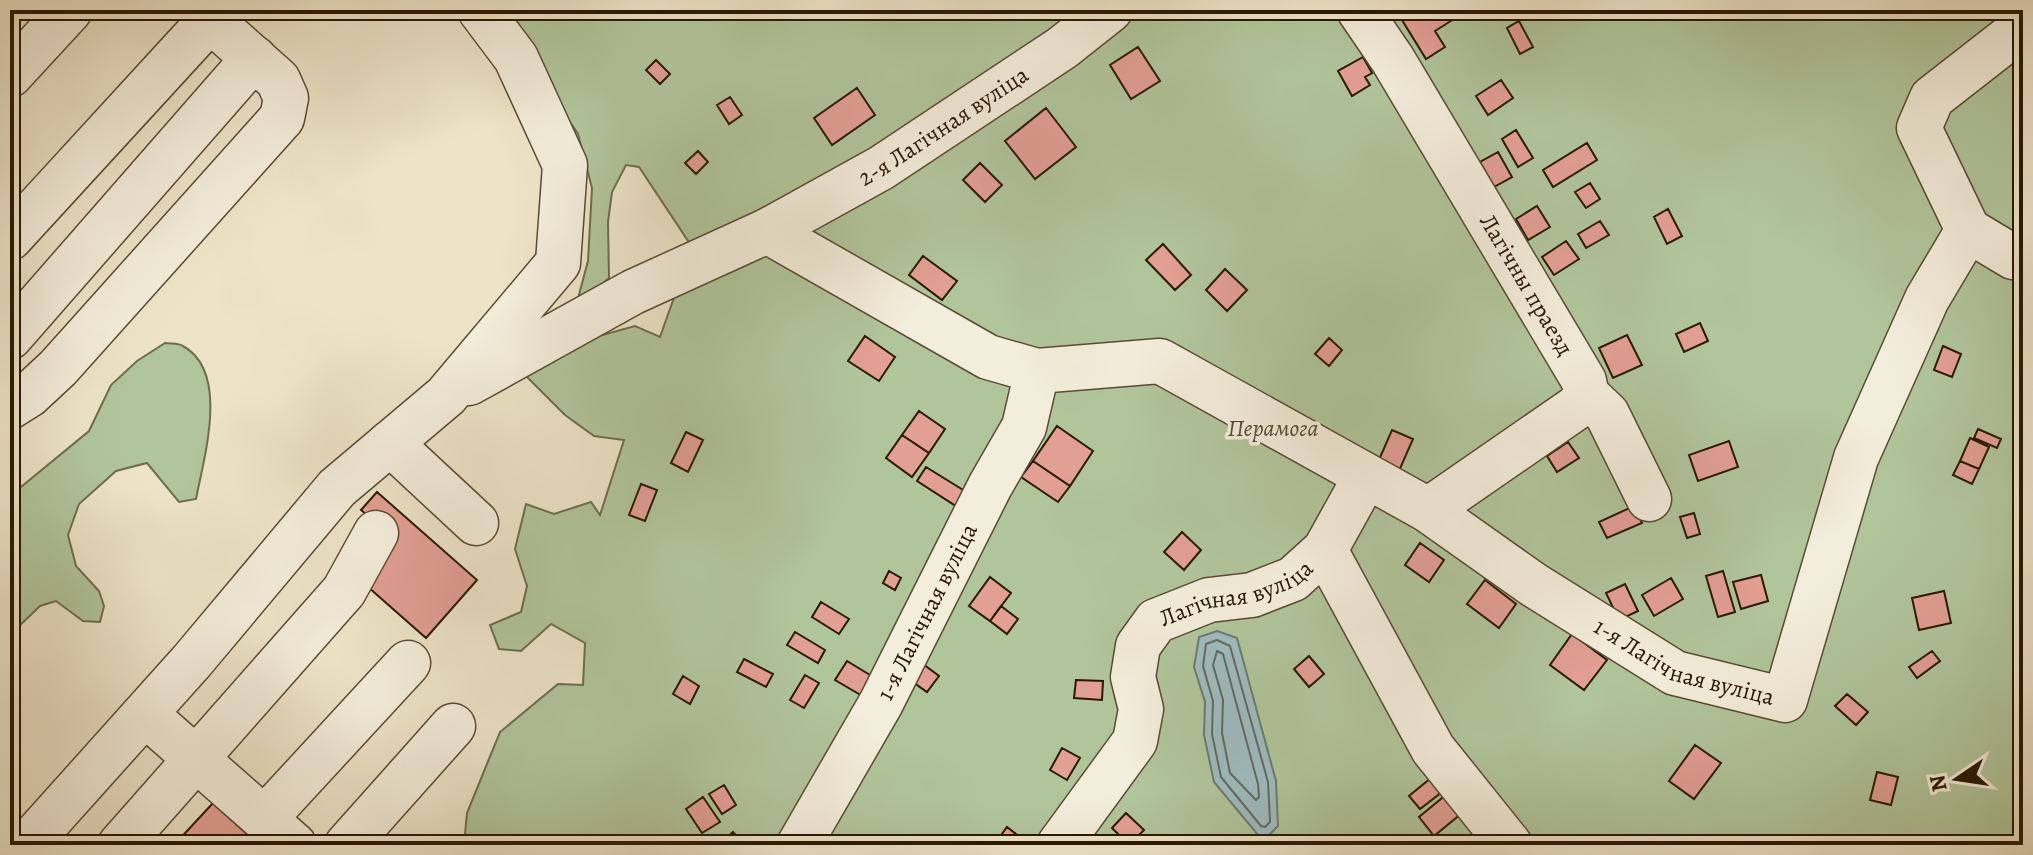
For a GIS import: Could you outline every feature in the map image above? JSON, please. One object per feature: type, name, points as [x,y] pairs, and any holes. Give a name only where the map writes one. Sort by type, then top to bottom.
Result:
[{"type":"lane","points":[[10,75],[70,10]]},
{"type":"lane","points":[[27,845],[145,714],[337,488],[446,396],[558,263],[565,165],[516,58],[480,10]]},
{"type":"lane","name":"2-я Лагічная вуліца","points":[[446,396],[633,292],[767,231],[881,168],[1062,48],[1110,10]]},
{"type":"lane","name":"Лагічны праезд","points":[[1359,10],[1393,60],[1584,381],[1587,395],[1607,414],[1649,499]]},
{"type":"lane","points":[[10,238],[205,15],[278,80],[286,98],[282,118],[58,368],[29,395],[10,407]]},
{"type":"lane","points":[[2023,27],[1932,98],[1919,128],[1968,230],[2013,257],[2023,259]]},
{"type":"lane","points":[[10,337],[254,58]]},
{"type":"lane","name":"1-я Лагічная вуліца","points":[[767,231],[988,357],[1037,371],[1160,361],[1428,510],[1534,585],[1675,673],[1785,700],[1856,458],[1927,299],[1968,230]]},
{"type":"lane","name":"1-я Лагічная вуліца","points":[[799,845],[881,703],[990,486],[1024,427],[1037,371]]},
{"type":"lane","points":[[1428,510],[1577,407],[1587,395]]},
{"type":"lane","points":[[390,443],[476,523]]},
{"type":"lane","name":"Лагічная вуліца","points":[[1059,845],[1135,741],[1141,709],[1133,677],[1138,646],[1156,621],[1209,600],[1252,595],[1293,579],[1325,550],[1366,476]]},
{"type":"lane","points":[[120,845],[344,591],[376,533]]},
{"type":"lane","name":"Лагічная вуліца","points":[[1325,550],[1433,749],[1510,845]]},
{"type":"lane","points":[[145,714],[279,832],[408,663]]},
{"type":"lane","points":[[347,845],[453,726]]},
{"type":"green space","name":"Перамога","points":[[506,10],[2023,10],[2023,845],[464,845],[467,813],[500,732],[558,684],[583,685],[585,643],[551,624],[521,651],[499,649],[490,625],[521,612],[527,586],[515,549],[526,504],[554,514],[591,502],[600,515],[624,440],[594,436],[565,415],[526,376],[555,351],[588,339],[635,326],[660,337],[692,247],[639,167],[626,165],[612,192],[608,222],[609,278],[576,306],[588,261],[592,188],[578,134],[535,70]]},
{"type":"green space","points":[[165,343],[183,346],[197,358],[206,375],[210,395],[208,439],[196,499],[179,502],[147,463],[116,471],[79,504],[68,535],[76,566],[99,591],[104,606],[100,622],[83,621],[56,601],[40,606],[10,635],[10,496],[89,431],[111,385],[137,361]]},
{"type":"water","points":[[1217,631],[1237,638],[1276,781],[1278,826],[1263,841],[1214,782],[1204,735],[1205,702],[1194,667],[1199,637]]},
{"type":"building","points":[[1419,10],[1460,10],[1462,14],[1435,31],[1445,47],[1426,59],[1402,20]]},
{"type":"building","points":[[1519,21],[1533,47],[1520,54],[1507,28]]},
{"type":"building","points":[[1138,47],[1160,81],[1131,99],[1110,65]]},
{"type":"building","points":[[1363,57],[1372,73],[1365,77],[1370,85],[1352,96],[1338,71]]},
{"type":"building","points":[[656,60],[670,74],[660,84],[646,70]]},
{"type":"building","points":[[1501,80],[1513,98],[1488,115],[1476,96]]},
{"type":"building","points":[[857,88],[875,115],[832,145],[814,118]]},
{"type":"building","points":[[730,97],[742,115],[729,124],[717,105]]},
{"type":"building","points":[[1046,108],[1076,147],[1035,179],[1005,141]]},
{"type":"building","points":[[1516,130],[1533,158],[1518,167],[1502,139]]},
{"type":"building","points":[[1587,143],[1597,160],[1553,187],[1543,170]]},
{"type":"building","points":[[698,151],[708,162],[696,174],[685,163]]},
{"type":"building","points":[[1498,152],[1512,177],[1494,187],[1480,162]]},
{"type":"building","points":[[980,163],[1002,185],[985,202],[963,180]]},
{"type":"building","points":[[1590,183],[1600,199],[1586,208],[1575,192]]},
{"type":"building","points":[[1537,206],[1550,227],[1528,240],[1516,219]]},
{"type":"building","points":[[1668,209],[1682,236],[1667,244],[1654,217]]},
{"type":"building","points":[[1600,221],[1609,235],[1586,248],[1578,234]]},
{"type":"building","points":[[1566,241],[1579,259],[1554,275],[1542,257]]},
{"type":"building","points":[[1163,244],[1191,275],[1175,290],[1146,260]]},
{"type":"building","points":[[923,256],[957,281],[942,300],[909,275]]},
{"type":"building","points":[[1225,269],[1247,290],[1227,311],[1206,290]]},
{"type":"building","points":[[1700,323],[1708,341],[1684,352],[1676,334]]},
{"type":"building","points":[[1627,335],[1642,365],[1613,378],[1599,348]]},
{"type":"building","points":[[865,336],[895,357],[879,381],[848,361]]},
{"type":"building","points":[[1329,338],[1342,350],[1329,366],[1315,354]]},
{"type":"building","points":[[1943,346],[1961,354],[1952,377],[1934,370]]},
{"type":"building","points":[[919,411],[945,429],[929,453],[902,435]]},
{"type":"building","points":[[1057,426],[1093,451],[1070,486],[1033,461]]},
{"type":"building","points":[[1978,429],[2001,439],[1997,448],[1974,438]]},
{"type":"building","points":[[1392,430],[1413,439],[1399,471],[1378,462]]},
{"type":"building","points":[[686,432],[703,440],[688,472],[671,463]]},
{"type":"building","points":[[902,435],[929,453],[912,477],[886,458]]},
{"type":"building","points":[[1970,438],[1989,447],[1979,469],[1960,461]]},
{"type":"building","points":[[1729,441],[1738,467],[1698,481],[1689,455]]},
{"type":"building","points":[[1568,442],[1579,458],[1557,472],[1547,456]]},
{"type":"building","points":[[1033,461],[1070,486],[1058,502],[1021,477]]},
{"type":"building","points":[[1960,461],[1979,469],[1972,484],[1953,475]]},
{"type":"building","points":[[926,467],[968,493],[959,508],[917,481]]},
{"type":"building","points":[[641,484],[657,490],[645,521],[629,515]]},
{"type":"building","points":[[377,492],[477,580],[426,638],[360,580],[395,539],[361,510]]},
{"type":"building","points":[[1634,506],[1642,523],[1607,538],[1599,522]]},
{"type":"building","points":[[1694,513],[1700,534],[1687,538],[1680,517]]},
{"type":"building","points":[[1182,532],[1201,550],[1184,570],[1164,552]]},
{"type":"building","points":[[1420,543],[1444,560],[1429,582],[1405,565]]},
{"type":"building","points":[[889,571],[901,578],[895,590],[883,583]]},
{"type":"building","points":[[1723,571],[1735,612],[1718,617],[1706,576]]},
{"type":"building","points":[[1761,575],[1768,601],[1741,609],[1733,582]]},
{"type":"building","points":[[990,577],[1011,593],[990,621],[969,606]]},
{"type":"building","points":[[1671,578],[1683,599],[1654,616],[1642,595]]},
{"type":"building","points":[[1485,580],[1516,604],[1499,628],[1467,604]]},
{"type":"building","points":[[1625,584],[1638,611],[1619,620],[1606,593]]},
{"type":"building","points":[[1944,591],[1951,623],[1919,630],[1912,598]]},
{"type":"building","points":[[821,602],[849,619],[839,634],[812,617]]},
{"type":"building","points":[[1001,606],[1018,619],[1007,634],[990,621]]},
{"type":"building","points":[[795,632],[825,650],[818,663],[787,645]]},
{"type":"building","points":[[1572,634],[1607,660],[1584,690],[1550,665]]},
{"type":"building","points":[[1932,651],[1940,661],[1917,678],[1909,667]]},
{"type":"building","points":[[1309,656],[1324,674],[1309,687],[1294,669]]},
{"type":"building","points":[[744,659],[773,674],[766,687],[737,672]]},
{"type":"building","points":[[847,661],[875,678],[864,697],[835,680]]},
{"type":"building","points":[[923,664],[939,676],[927,692],[910,680]]},
{"type":"building","points":[[805,675],[819,683],[804,708],[790,700]]},
{"type":"building","points":[[683,676],[699,686],[690,704],[673,694]]},
{"type":"building","points":[[1076,680],[1103,681],[1102,700],[1074,698]]},
{"type":"building","points":[[1847,694],[1868,712],[1856,725],[1835,706]]},
{"type":"building","points":[[1695,745],[1721,763],[1694,799],[1669,781]]},
{"type":"building","points":[[1062,748],[1080,758],[1067,780],[1050,770]]},
{"type":"building","points":[[1877,772],[1898,777],[1891,805],[1870,800]]},
{"type":"building","points":[[1431,778],[1442,792],[1420,809],[1409,796]]},
{"type":"building","points":[[724,785],[736,805],[722,814],[709,794]]},
{"type":"building","points":[[1447,794],[1462,813],[1434,836],[1419,817]]},
{"type":"building","points":[[703,797],[720,822],[702,833],[686,809]]},
{"type":"building","points":[[213,803],[259,845],[174,845]]},
{"type":"building","points":[[1126,813],[1144,830],[1129,845],[1112,828]]},
{"type":"building","points":[[1007,827],[1021,838],[1016,845],[994,845]]},
{"type":"building","points":[[733,832],[745,845],[719,845]]}]
